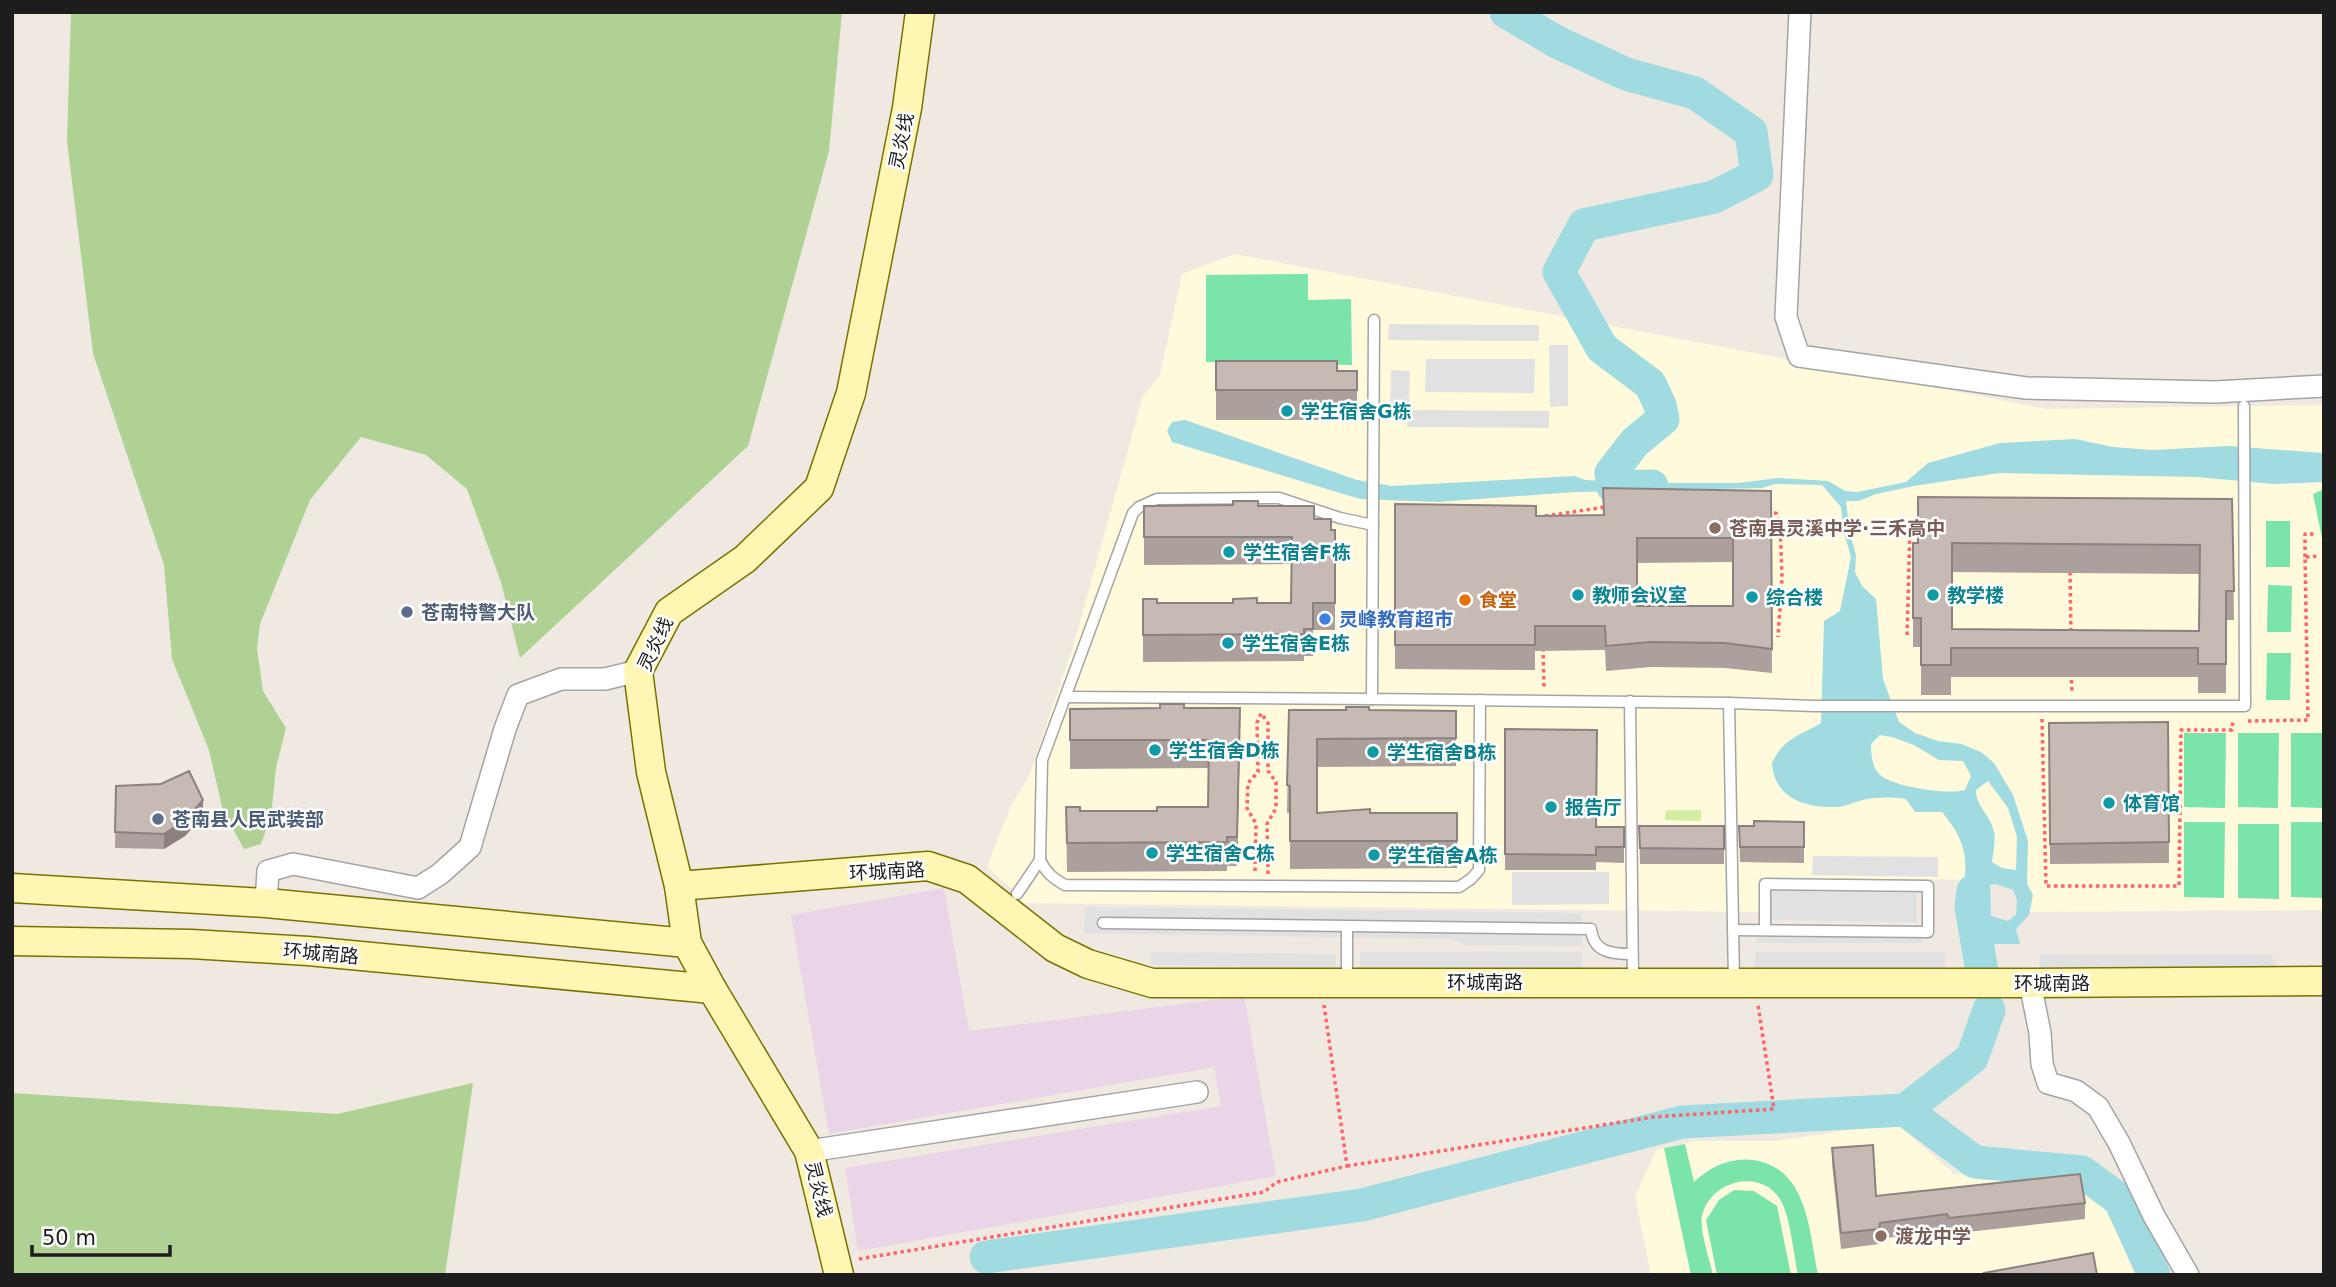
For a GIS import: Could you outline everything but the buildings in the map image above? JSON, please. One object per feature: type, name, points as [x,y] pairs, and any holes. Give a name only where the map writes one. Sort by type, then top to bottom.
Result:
[{"type":"main road","name":"灵炎线","points":[[838,1269],[809,1151],[687,943],[679,886],[651,772],[638,671],[669,612],[745,559],[819,488],[851,393],[907,108],[920,12]]},
{"type":"main road","name":"环城南路","points":[[679,886],[928,866],[967,879],[1055,948],[1088,964],[1152,983],[1334,982],[1633,968],[1744,981],[2324,981]]},
{"type":"main road","points":[[12,888],[266,903],[687,943]]},
{"type":"main road","name":"环城南路","points":[[12,941],[191,944],[308,951],[712,989]]},
{"type":"street","points":[[1800,12],[1786,317],[1799,356],[2026,388],[2215,392],[2324,386]]},
{"type":"street","points":[[266,903],[268,871],[293,863],[418,888],[440,874],[470,847],[505,729],[518,695],[561,679],[605,679],[638,671]]},
{"type":"street","points":[[2030,983],[2040,1033],[2042,1064],[2048,1083],[2076,1091],[2098,1107],[2119,1143],[2154,1216],[2188,1275]]},
{"type":"street","points":[[809,1151],[1197,1092]]},
{"type":"lane","points":[[1372,699],[1374,320]]},
{"type":"lane","points":[[1065,697],[1729,702],[1815,706],[2245,706],[2244,406]]},
{"type":"lane","points":[[1373,525],[1340,518],[1279,498],[1157,499],[1139,507],[1133,513],[1042,760],[1040,860],[1044,869],[1065,885],[1459,887],[1479,870],[1480,700]]},
{"type":"lane","points":[[1630,701],[1633,968]]},
{"type":"lane","points":[[1729,702],[1733,930],[1744,981]]},
{"type":"lane","points":[[1017,894],[1040,860]]},
{"type":"lane","points":[[1733,930],[1927,932],[1928,886],[1765,884],[1765,930]]},
{"type":"lane","points":[[1103,923],[1591,929],[1592,938],[1600,949],[1615,954],[1633,968]]},
{"type":"lane","points":[[1334,982],[1347,928]]},
{"type":"path","points":[[1541,516],[1609,507]]},
{"type":"path","points":[[1757,507],[1777,514],[1780,522],[1782,578],[1778,637]]},
{"type":"path","points":[[1907,635],[1910,530],[1926,513]]},
{"type":"path","points":[[2042,706],[2046,886],[2179,886],[2181,730],[2232,730],[2232,721],[2308,720],[2305,534],[2315,534]]},
{"type":"path","points":[[2305,557],[2318,556]]},
{"type":"path","points":[[2070,565],[2071,642]]},
{"type":"path","points":[[1543,648],[1544,701]]},
{"type":"path","points":[[2071,668],[2072,706]]},
{"type":"path","points":[[1258,772],[1257,723],[1262,716],[1262,699]]},
{"type":"path","points":[[1262,716],[1269,723],[1269,771],[1276,782],[1276,808],[1267,824],[1268,886]]},
{"type":"path","points":[[1255,886],[1256,824],[1247,808],[1248,783],[1258,772],[1269,771]]},
{"type":"path","points":[[1256,824],[1267,824]]},
{"type":"path","points":[[838,1269],[1264,1192],[1277,1182],[1347,1166],[1653,1116],[1774,1110],[1744,981]]},
{"type":"path","points":[[1334,982],[1347,1166]]},
{"type":"shaded area","name":"苍南县灵溪中学·三禾高中","points":[[1235,254],[2047,409],[2324,405],[2324,910],[2022,912],[2015,880],[1759,878],[1759,912],[1022,903],[1017,894],[987,867],[1011,806],[1029,776],[1073,647],[1143,396],[1160,375],[1182,274]]},
{"type":"shaded area","points":[[1389,324],[1539,325],[1539,341],[1388,340]]},
{"type":"shaded area","points":[[1549,345],[1568,345],[1568,406],[1550,407]]},
{"type":"shaded area","points":[[1426,359],[1535,359],[1534,393],[1425,392]]},
{"type":"shaded area","points":[[1391,370],[1410,371],[1409,408],[1390,408]]},
{"type":"shaded area","points":[[1408,410],[1549,411],[1549,428],[1407,427]]},
{"type":"shaded area","points":[[1813,856],[1938,857],[1938,877],[1812,875]]},
{"type":"shaded area","points":[[1512,872],[1609,872],[1609,904],[1512,905]]},
{"type":"shaded area","points":[[944,888],[969,1031],[1244,996],[1276,1176],[858,1251],[845,1168],[1221,1106],[1214,1067],[829,1134],[791,915]]},
{"type":"shaded area","points":[[1769,891],[1917,893],[1917,922],[1768,920]]},
{"type":"shaded area","points":[[1085,907],[1582,913],[1582,946],[1465,945],[1453,939],[1084,933]]},
{"type":"shaded area","points":[[1922,937],[1922,943],[1756,943],[1756,938]]},
{"type":"shaded area","points":[[1151,952],[1336,954],[1336,968],[1151,965]]},
{"type":"shaded area","points":[[1360,952],[1582,952],[1582,968],[1360,967]]},
{"type":"shaded area","points":[[1755,952],[1945,952],[1945,968],[1755,968]]},
{"type":"shaded area","points":[[2040,954],[2271,954],[2279,971],[2039,969]]},
{"type":"shaded area","name":"渡龙中学","points":[[1896,1123],[1954,1174],[2068,1179],[2098,1196],[2139,1275],[1651,1275],[1635,1197],[1656,1150],[1695,1141],[1777,1141]]},
{"type":"green space","points":[[71,12],[842,12],[829,151],[748,446],[520,658],[501,582],[467,489],[426,455],[361,437],[310,500],[260,624],[257,649],[263,691],[286,728],[276,768],[271,816],[261,844],[244,849],[223,811],[209,750],[172,659],[164,565],[93,353],[67,141]]},
{"type":"green space","points":[[1308,274],[1308,300],[1351,299],[1352,365],[1206,362],[1206,275]]},
{"type":"green space","points":[[2324,489],[2324,548],[2313,494]]},
{"type":"green space","points":[[2266,521],[2290,521],[2290,567],[2266,567]]},
{"type":"green space","points":[[2268,585],[2292,586],[2291,632],[2267,632]]},
{"type":"green space","points":[[2267,653],[2291,653],[2290,700],[2266,700]]},
{"type":"green space","points":[[2184,733],[2226,733],[2225,808],[2184,807]]},
{"type":"green space","points":[[2238,733],[2279,733],[2278,808],[2238,807]]},
{"type":"green space","points":[[2291,733],[2324,733],[2324,808],[2291,807]]},
{"type":"green space","points":[[1666,810],[1701,810],[1701,821],[1665,820]]},
{"type":"green space","points":[[2184,822],[2225,822],[2224,898],[2184,897]]},
{"type":"green space","points":[[2291,822],[2324,822],[2324,898],[2291,897]]},
{"type":"green space","points":[[2238,824],[2279,824],[2279,899],[2238,898]]},
{"type":"green space","points":[[473,1083],[445,1275],[12,1275],[12,1093],[337,1114]]},
{"type":"green space","points":[[1685,1144],[1694,1182],[1714,1168],[1745,1159],[1771,1165],[1785,1175],[1803,1204],[1818,1275],[1798,1275],[1789,1226],[1781,1201],[1772,1190],[1750,1181],[1726,1186],[1707,1204],[1701,1222],[1713,1275],[1691,1275],[1664,1148]]},
{"type":"green space","points":[[1734,1190],[1754,1191],[1777,1206],[1791,1275],[1717,1275],[1706,1220],[1719,1200]]},
{"type":"water","points":[[1185,420],[1357,480],[1392,486],[1575,476],[1585,480],[1652,483],[1738,483],[1778,478],[1828,481],[1845,491],[1857,492],[1906,482],[1928,463],[2000,443],[2075,439],[2113,447],[2152,450],[2228,446],[2324,453],[2324,482],[2274,484],[2197,477],[1999,473],[1914,486],[1876,494],[1859,501],[1846,501],[1856,555],[1855,572],[1862,586],[1876,599],[1883,679],[1899,722],[1915,733],[1938,741],[1961,744],[1981,752],[1994,763],[2013,795],[2028,841],[2027,884],[2033,895],[2029,915],[2016,929],[2020,944],[1985,944],[1959,912],[1965,859],[1959,837],[1942,812],[1915,812],[1906,799],[1895,798],[1868,799],[1839,807],[1803,803],[1785,793],[1774,775],[1772,763],[1782,748],[1821,723],[1824,621],[1840,611],[1851,557],[1844,533],[1841,507],[1822,485],[1775,484],[1762,488],[1575,492],[1437,502],[1360,499],[1172,442],[1167,431],[1172,422]],"holes":[[[1880,735],[1914,745],[1939,760],[1963,761],[1971,776],[1965,790],[1921,789],[1880,775],[1874,765],[1871,744]],[[1988,781],[2008,808],[2017,837],[2016,870],[2002,868],[1992,862],[1994,832],[1978,801],[1976,790]],[[1996,884],[2013,890],[2017,900],[2016,915],[2008,921],[1991,916],[1990,885]]]},
{"type":"waterway","points":[[1506,12],[1557,42],[1626,74],[1695,93],[1751,132],[1757,175],[1714,197],[1584,225],[1559,272],[1602,348],[1650,384],[1660,405],[1663,419],[1635,442],[1611,473],[1613,487],[1652,486]]},
{"type":"waterway","points":[[1973,891],[1971,907],[1982,971]]},
{"type":"waterway","points":[[1989,1010],[1972,1058],[1905,1110],[1975,1162],[2082,1172],[2120,1200],[2154,1275]]},
{"type":"waterway","points":[[986,1257],[1362,1205],[1682,1122],[1905,1110]]},
{"type":"place","name":"学生宿舍G栋","points":[[1287,411]]},
{"type":"place","name":"苍南县灵溪中学·三禾高中","points":[[1715,528]]},
{"type":"place","name":"学生宿舍F栋","points":[[1229,552]]},
{"type":"place","name":"教师会议室","points":[[1578,595]]},
{"type":"place","name":"教学楼","points":[[1933,595]]},
{"type":"place","name":"综合楼","points":[[1752,597]]},
{"type":"place","name":"食堂","points":[[1465,600]]},
{"type":"place","name":"苍南特警大队","points":[[407,612]]},
{"type":"place","name":"灵峰教育超市","points":[[1325,619]]},
{"type":"place","name":"学生宿舍E栋","points":[[1228,643]]},
{"type":"place","name":"学生宿舍D栋","points":[[1155,750]]},
{"type":"place","name":"学生宿舍B栋","points":[[1373,752]]},
{"type":"place","name":"体育馆","points":[[2109,803]]},
{"type":"place","name":"报告厅","points":[[1551,807]]},
{"type":"place","name":"苍南县人民武装部","points":[[158,819]]},
{"type":"place","name":"学生宿舍C栋","points":[[1152,853]]},
{"type":"place","name":"学生宿舍A栋","points":[[1374,855]]},
{"type":"place","name":"渡龙中学","points":[[1881,1236]]}]
